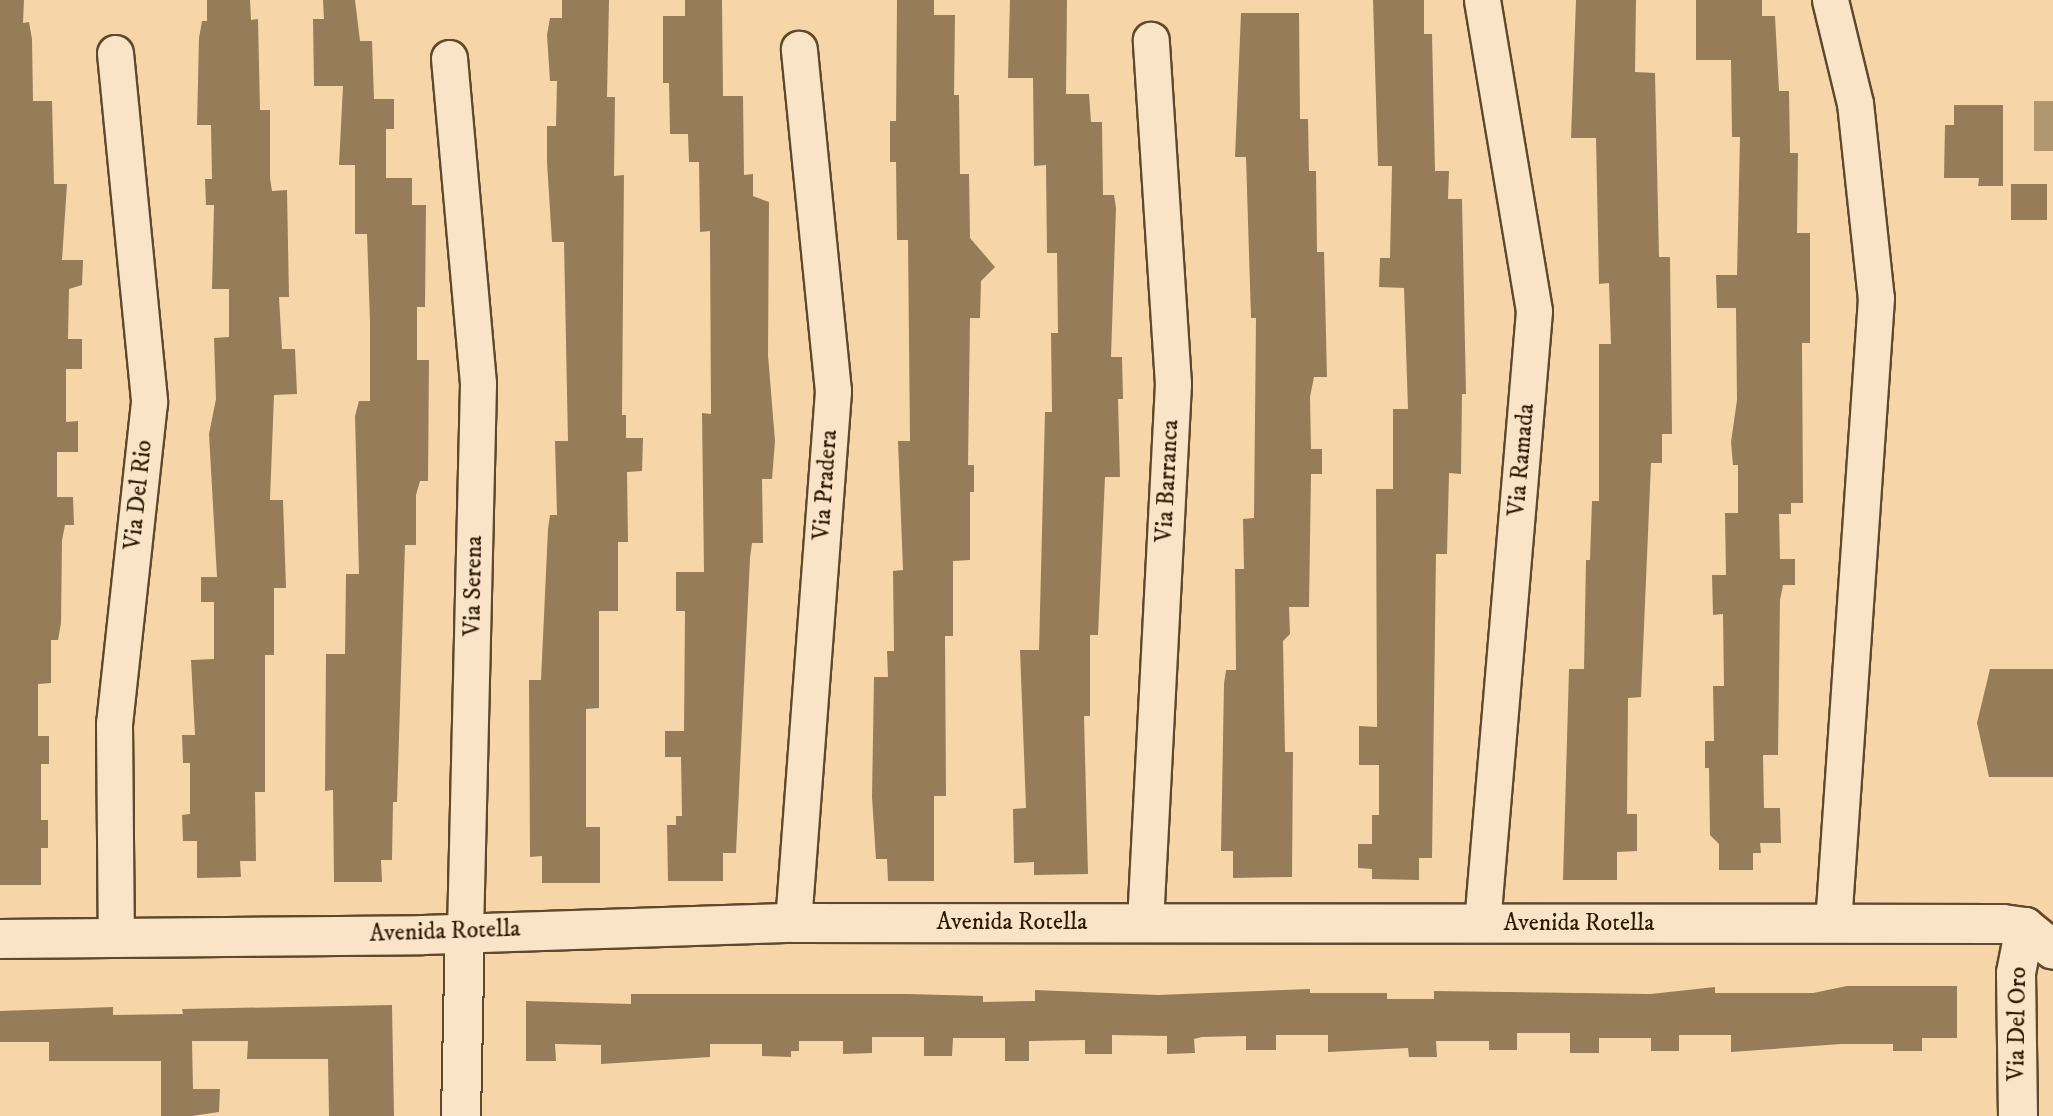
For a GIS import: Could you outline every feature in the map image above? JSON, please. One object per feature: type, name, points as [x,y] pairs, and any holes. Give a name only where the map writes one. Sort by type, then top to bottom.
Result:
[{"type":"street","name":"Via Ramada","points":[[1482,0],[1534,311],[1482,923]]},
{"type":"street","points":[[1830,0],[1855,103],[1876,298],[1833,924]]},
{"type":"street","name":"Via Barranca","points":[[1145,923],[1173,384],[1151,40]]},
{"type":"street","name":"Via Pradera","points":[[793,923],[833,391],[799,48]]},
{"type":"street","name":"Via Del Rio","points":[[115,53],[149,402],[114,723],[116,939]]},
{"type":"street","name":"Via Serena","points":[[449,58],[478,384],[461,1116]]},
{"type":"street","name":"Avenida Rotella","points":[[0,939],[465,932],[793,923],[1482,923],[1833,924],[2039,939]]},
{"type":"street","name":"Via Del Oro","points":[[2018,1116],[2016,973],[2039,939]]},
{"type":"shaded area","points":[[2034,101],[2053,101],[2053,151],[2034,151]]},
{"type":"building","points":[[0,0],[24,0],[23,23],[29,22],[32,39],[33,101],[52,101],[54,184],[67,184],[62,260],[83,260],[82,285],[69,289],[68,339],[82,339],[82,369],[66,369],[66,422],[78,421],[78,452],[57,452],[57,497],[73,497],[74,525],[65,525],[62,540],[61,623],[58,640],[51,640],[51,683],[38,684],[38,736],[49,736],[49,764],[41,764],[41,820],[48,820],[48,848],[41,848],[41,885],[0,885]]},
{"type":"building","points":[[207,0],[250,0],[251,20],[258,19],[260,110],[270,110],[272,191],[287,190],[289,297],[279,297],[282,349],[295,349],[297,394],[274,395],[270,500],[283,500],[286,588],[274,588],[274,655],[265,655],[265,792],[255,792],[256,861],[240,861],[241,877],[197,878],[197,841],[183,841],[182,815],[190,814],[190,763],[183,763],[182,735],[195,735],[191,660],[214,659],[214,602],[201,602],[201,577],[217,577],[209,434],[216,399],[214,338],[229,337],[229,289],[212,289],[214,205],[206,205],[205,179],[212,179],[211,125],[197,125],[199,38],[202,21],[207,21]]},
{"type":"building","points":[[323,0],[355,0],[360,41],[372,41],[374,99],[394,99],[394,129],[386,129],[386,178],[412,178],[412,205],[426,205],[425,307],[417,307],[417,360],[429,360],[428,481],[420,481],[416,495],[416,545],[405,545],[397,802],[393,802],[392,860],[381,860],[382,882],[334,882],[333,790],[325,791],[326,654],[345,654],[346,574],[359,574],[355,416],[359,401],[370,401],[370,322],[367,234],[355,234],[355,165],[339,165],[343,86],[314,86],[313,19],[324,19]]},
{"type":"building","points":[[562,0],[609,0],[607,97],[615,97],[614,176],[624,175],[622,415],[626,415],[626,438],[643,438],[642,471],[627,472],[628,542],[618,542],[618,611],[599,611],[599,708],[586,709],[586,827],[600,827],[600,883],[542,883],[542,856],[530,857],[529,680],[541,680],[548,529],[550,515],[557,515],[555,441],[568,441],[564,242],[552,242],[547,162],[547,126],[556,126],[557,81],[550,81],[547,35],[550,18],[562,18]]},
{"type":"building","points":[[685,0],[722,0],[723,96],[743,96],[744,175],[753,174],[753,196],[769,202],[768,355],[775,441],[772,479],[762,479],[763,543],[752,543],[750,558],[736,853],[723,853],[723,881],[668,881],[667,825],[676,825],[676,816],[682,816],[681,757],[665,757],[665,731],[684,731],[685,611],[676,611],[676,572],[704,572],[702,413],[711,414],[710,231],[700,232],[699,162],[689,162],[688,134],[670,134],[669,83],[663,83],[663,16],[685,16]]},
{"type":"building","points":[[897,0],[934,0],[934,15],[955,15],[954,95],[959,95],[960,174],[969,174],[970,238],[995,267],[981,281],[980,318],[970,318],[968,465],[974,465],[974,492],[970,492],[970,560],[953,561],[953,636],[945,636],[946,796],[934,796],[934,881],[888,881],[887,859],[876,859],[872,797],[874,677],[888,677],[887,651],[894,651],[893,571],[903,570],[898,441],[910,441],[908,240],[897,240],[896,162],[890,162],[890,121],[896,121]]},
{"type":"building","points":[[1010,0],[1067,0],[1066,94],[1089,94],[1091,122],[1102,122],[1103,195],[1114,195],[1116,208],[1111,357],[1122,357],[1123,399],[1118,399],[1120,477],[1105,477],[1098,635],[1090,635],[1090,716],[1084,716],[1088,874],[1034,875],[1034,862],[1014,863],[1013,809],[1026,808],[1020,650],[1039,650],[1045,412],[1052,412],[1051,333],[1058,333],[1057,253],[1047,253],[1046,165],[1034,166],[1033,78],[1008,78]]},
{"type":"building","points":[[1373,0],[1424,0],[1424,34],[1432,34],[1435,171],[1449,171],[1448,199],[1462,199],[1466,394],[1462,394],[1461,474],[1449,473],[1447,554],[1436,554],[1432,858],[1419,858],[1419,880],[1372,879],[1372,869],[1358,868],[1358,844],[1372,844],[1372,815],[1379,815],[1379,765],[1359,765],[1359,726],[1377,727],[1376,489],[1393,489],[1393,409],[1408,409],[1404,288],[1379,287],[1380,258],[1390,258],[1392,166],[1378,166]]},
{"type":"building","points":[[1576,0],[1636,0],[1635,72],[1655,73],[1659,257],[1670,257],[1672,434],[1662,434],[1662,463],[1651,463],[1641,697],[1628,698],[1627,814],[1637,814],[1637,851],[1617,852],[1617,880],[1563,880],[1569,669],[1584,669],[1586,560],[1590,560],[1592,501],[1599,501],[1599,344],[1611,344],[1609,283],[1599,284],[1596,138],[1571,138]]},
{"type":"building","points":[[1696,0],[1762,0],[1762,16],[1775,16],[1779,91],[1789,91],[1790,153],[1798,153],[1797,233],[1810,233],[1810,343],[1802,343],[1803,503],[1791,503],[1791,514],[1779,514],[1780,559],[1795,559],[1795,585],[1783,585],[1780,600],[1778,755],[1763,755],[1764,808],[1780,808],[1781,843],[1760,843],[1761,853],[1753,853],[1753,870],[1719,870],[1719,844],[1710,835],[1709,768],[1705,768],[1705,741],[1714,741],[1713,686],[1724,686],[1723,614],[1713,615],[1712,575],[1726,575],[1725,513],[1738,513],[1738,465],[1733,465],[1731,442],[1737,400],[1736,308],[1717,308],[1716,275],[1737,275],[1740,137],[1732,137],[1731,60],[1696,60]]},
{"type":"building","points":[[1241,13],[1299,13],[1300,119],[1308,119],[1309,171],[1316,171],[1317,252],[1324,252],[1327,377],[1314,377],[1310,397],[1311,449],[1322,449],[1322,474],[1311,474],[1309,607],[1289,607],[1290,634],[1283,641],[1285,752],[1293,752],[1292,877],[1233,878],[1233,851],[1221,851],[1224,684],[1226,670],[1236,670],[1235,569],[1244,569],[1243,519],[1254,518],[1256,318],[1251,318],[1246,157],[1235,157]]},
{"type":"building","points":[[1954,105],[2003,105],[2003,186],[1978,186],[1979,178],[1944,178],[1945,125],[1954,125]]},
{"type":"building","points":[[2011,184],[2047,184],[2047,220],[2011,220]]},
{"type":"building","points":[[1990,669],[2053,669],[2053,777],[1989,777],[1977,723]]},
{"type":"building","points":[[1847,986],[1957,986],[1957,1038],[1922,1038],[1922,1051],[1893,1051],[1893,1044],[1841,1044],[1731,1052],[1731,1035],[1679,1035],[1679,1051],[1651,1051],[1651,1038],[1599,1038],[1599,1053],[1570,1053],[1570,1033],[1517,1033],[1517,1050],[1489,1050],[1489,1041],[1436,1041],[1437,1057],[1409,1057],[1408,1048],[1328,1052],[1328,1035],[1276,1035],[1276,1050],[1246,1050],[1246,1036],[1202,1037],[1194,1039],[1195,1053],[1167,1054],[1167,1036],[1112,1035],[1112,1054],[1085,1054],[1085,1040],[1029,1041],[1029,1061],[1005,1061],[1005,1038],[953,1038],[952,1056],[924,1056],[924,1037],[872,1037],[872,1053],[843,1054],[843,1041],[799,1041],[799,1051],[791,1051],[791,1057],[762,1056],[762,1044],[710,1044],[710,1057],[601,1064],[601,1045],[555,1044],[556,1061],[526,1061],[526,1001],[631,1004],[631,994],[907,994],[983,996],[983,1002],[1035,1001],[1035,990],[1158,995],[1310,989],[1310,993],[1387,993],[1387,999],[1434,999],[1434,991],[1651,994],[1715,987],[1715,993],[1813,993]]},
{"type":"building","points":[[392,1005],[394,1116],[329,1116],[328,1059],[247,1059],[248,1041],[192,1041],[193,1089],[220,1089],[219,1112],[192,1116],[161,1116],[161,1061],[49,1061],[49,1042],[0,1042],[0,1011],[113,1007],[113,1015],[183,1014],[182,1009]]}]
